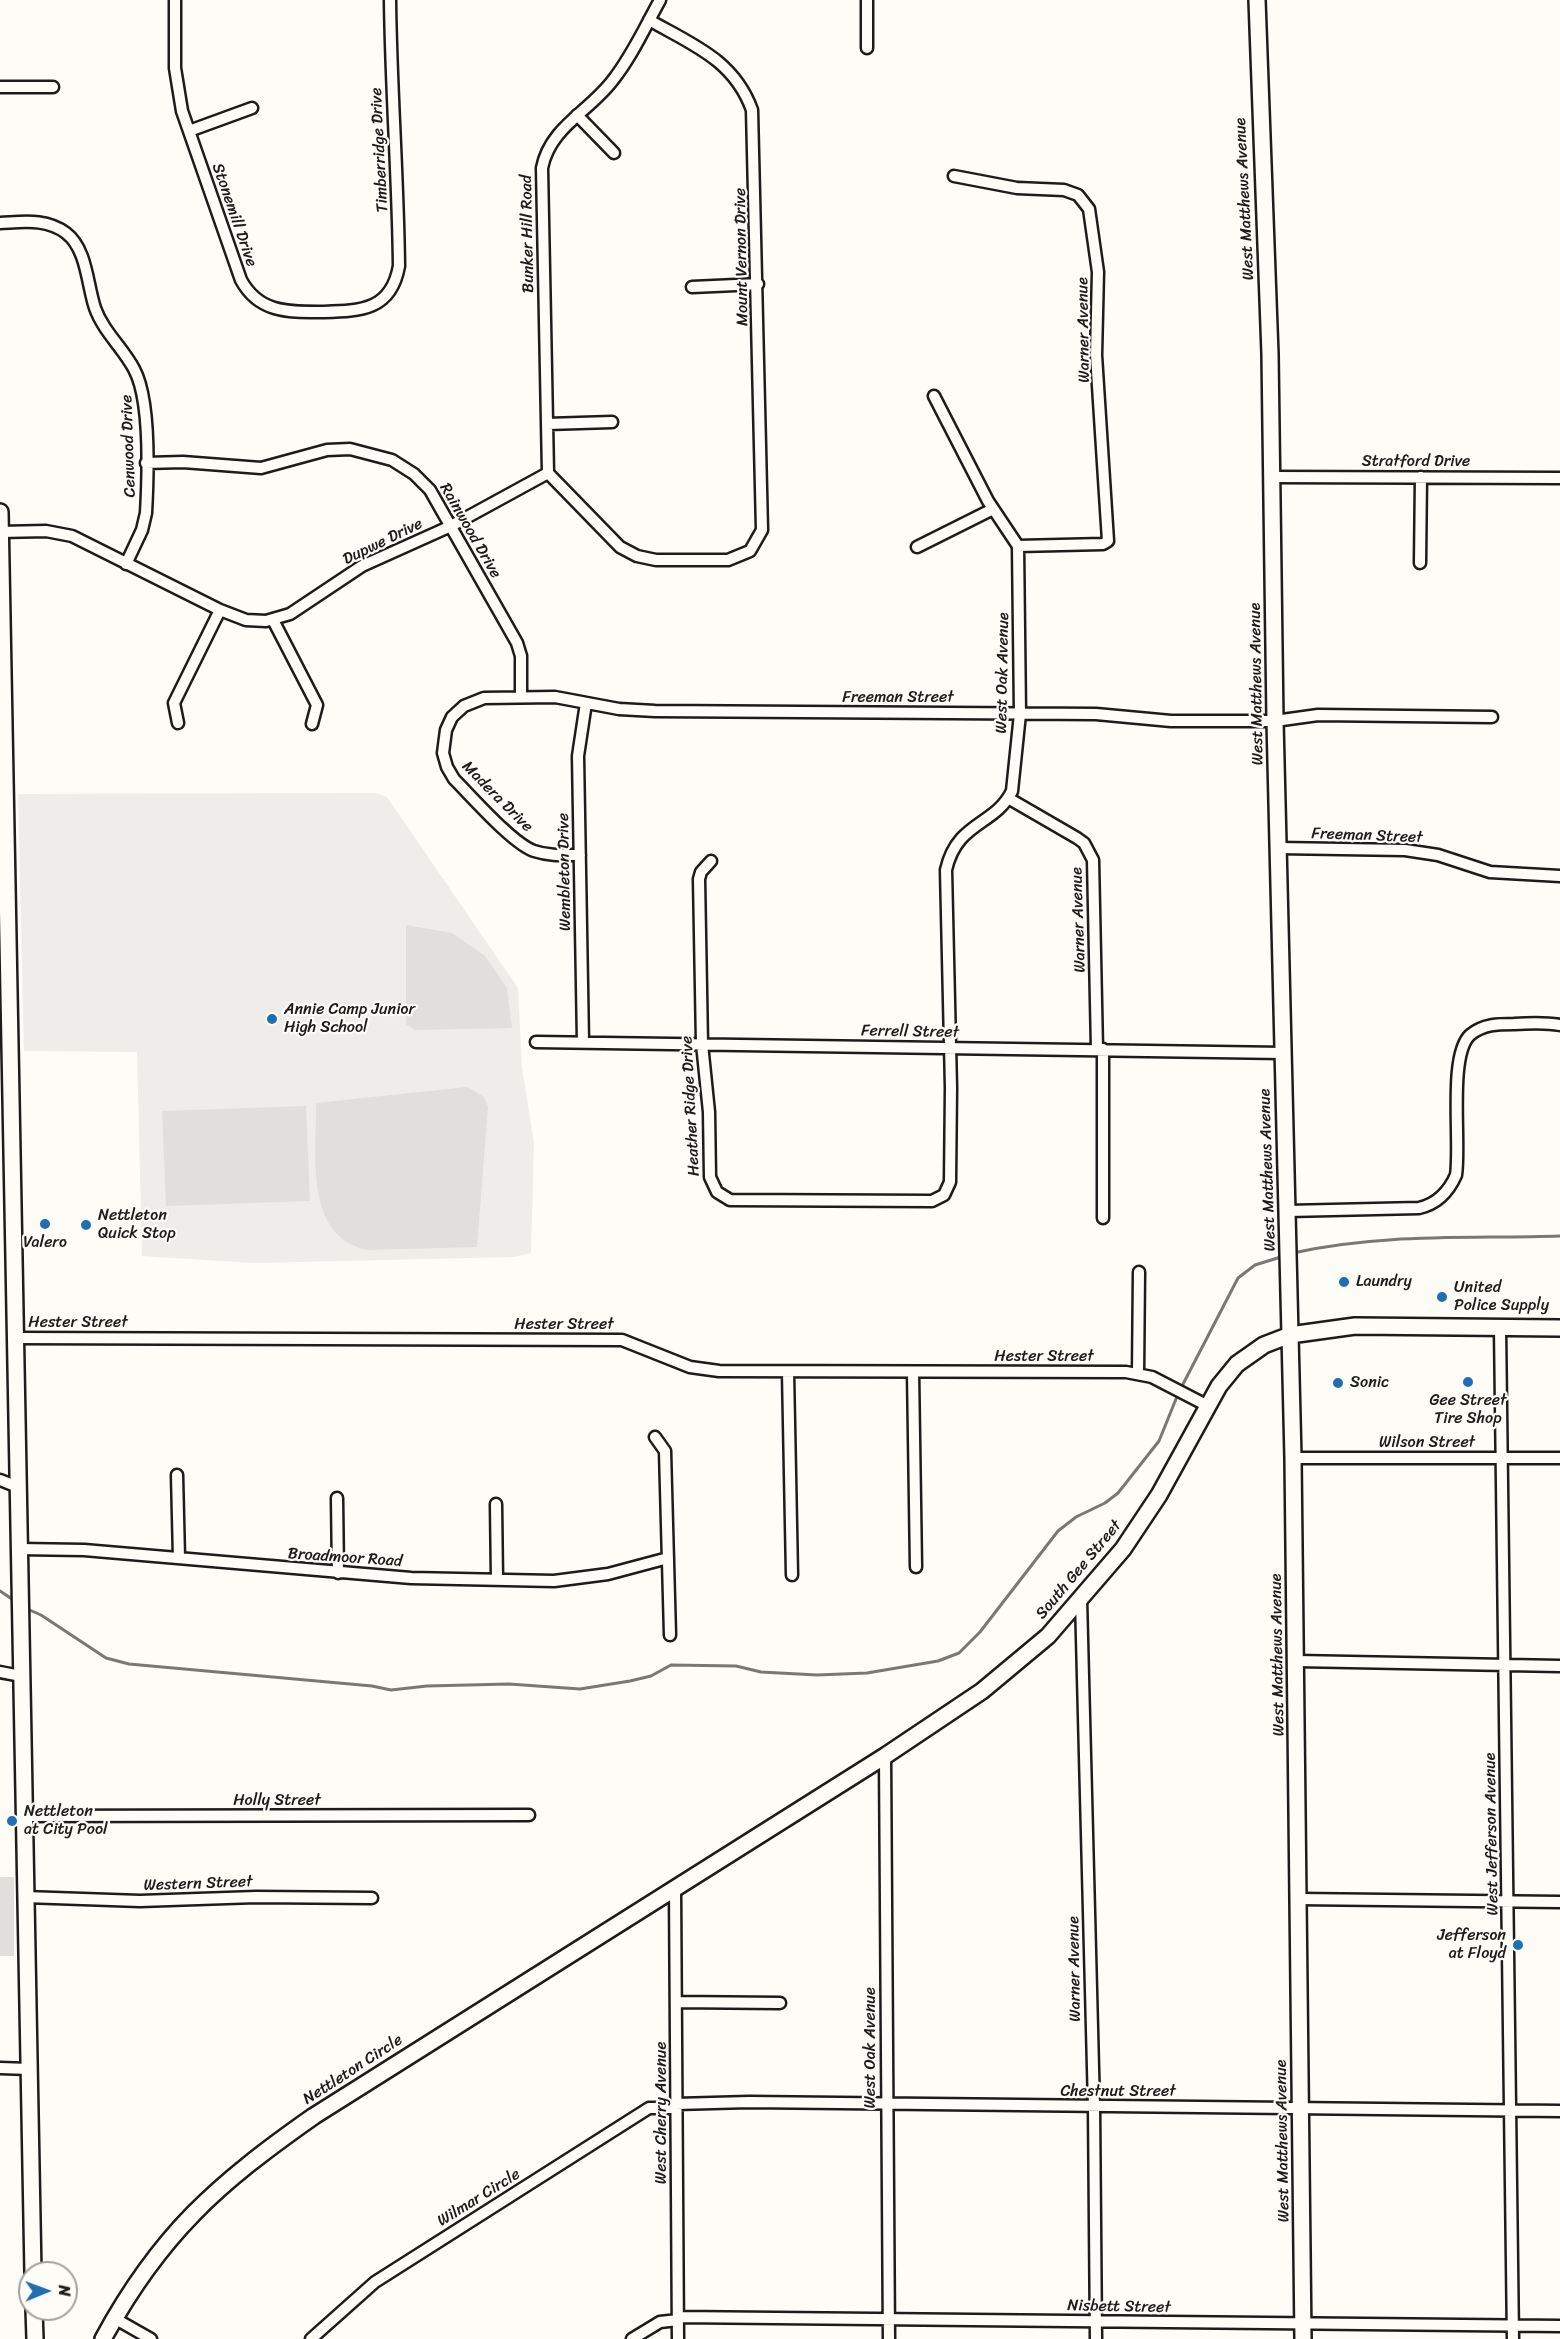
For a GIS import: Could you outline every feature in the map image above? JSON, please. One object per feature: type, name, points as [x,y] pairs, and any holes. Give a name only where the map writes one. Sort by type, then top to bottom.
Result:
[{"type":"street","name":"Stonemill Drive","points":[[175,0],[175,68],[180,103],[241,280],[254,298],[268,307],[283,312],[362,310],[387,295]]},
{"type":"street","name":"Timberridge Drive","points":[[387,295],[394,285],[399,266],[398,178],[391,80],[390,0]]},
{"type":"street","name":"Bunker Hill Road","points":[[548,473],[542,168],[551,141],[612,82],[660,0]]},
{"type":"street","points":[[867,0],[867,48]]},
{"type":"street","name":"West Matthews Avenue","points":[[1257,0],[1270,354],[1275,721],[1293,1458],[1303,2332]]},
{"type":"street","name":"Mount Vernon Drive","points":[[548,473],[621,548],[637,556],[656,560],[728,560],[743,555],[756,543],[763,522],[754,125],[746,93],[728,68],[716,58],[649,20]]},
{"type":"street","points":[[0,87],[53,87]]},
{"type":"street","points":[[189,131],[252,108]]},
{"type":"street","points":[[578,115],[614,153]]},
{"type":"street","name":"Warner Avenue","points":[[954,176],[1017,188],[1064,190],[1078,195],[1089,209],[1098,272],[1096,355],[1108,541],[1102,544],[1018,546]]},
{"type":"street","name":"Cenwood Drive","points":[[0,224],[48,224],[64,231],[77,245],[99,318],[140,381],[145,403],[146,513],[142,530],[126,564]]},
{"type":"street","points":[[692,287],[758,284]]},
{"type":"street","points":[[934,396],[993,509],[1018,546]]},
{"type":"street","points":[[548,424],[612,422]]},
{"type":"street","name":"Rainwood Drive","points":[[146,463],[183,462],[261,468],[327,450],[364,450],[385,457],[414,474],[430,490],[452,526],[517,643],[521,656],[521,696]]},
{"type":"street","name":"Dupwe Drive","points":[[0,532],[46,531],[72,536],[220,610],[246,620],[273,620],[290,614],[371,562],[452,526],[548,473]]},
{"type":"street","name":"Stratford Drive","points":[[1271,477],[1560,478]]},
{"type":"street","points":[[1420,563],[1421,477]]},
{"type":"street","points":[[917,547],[993,509]]},
{"type":"street","points":[[0,512],[3,868],[15,1338],[33,2261]]},
{"type":"street","name":"West Oak Avenue","points":[[1008,798],[1012,791],[1020,714],[1018,546]]},
{"type":"street","points":[[178,723],[174,704],[220,610]]},
{"type":"street","points":[[273,620],[317,705],[312,724]]},
{"type":"street","name":"Freeman Street","points":[[521,696],[555,697],[656,711],[1096,714],[1171,721],[1275,721],[1318,715],[1492,717]]},
{"type":"street","name":"Madera Drive","points":[[521,696],[484,698],[472,702],[452,717],[443,740],[447,767],[454,779],[518,842],[531,850],[549,855],[580,855]]},
{"type":"street","name":"Wembleton Drive","points":[[583,1042],[578,756],[586,703]]},
{"type":"street","points":[[949,1048],[946,895],[949,858],[965,832],[1002,806],[1008,798]]},
{"type":"street","name":"Warner Avenue","points":[[1008,798],[1077,838],[1083,843],[1093,860],[1103,1218]]},
{"type":"street","name":"Freeman Street","points":[[1278,848],[1414,851],[1438,855],[1491,872],[1560,876]]},
{"type":"street","name":"Heather Ridge Drive","points":[[711,861],[701,872],[699,879],[702,1044],[709,1112],[710,1177],[713,1187],[726,1199],[932,1201],[944,1195],[950,1182],[949,1048]]},
{"type":"street","points":[[1288,1211],[1419,1208],[1436,1202],[1450,1187],[1456,1175],[1458,1060],[1465,1041],[1482,1028],[1494,1024],[1550,1023],[1560,1025]]},
{"type":"street","name":"Ferrell Street","points":[[536,1042],[1283,1053]]},
{"type":"street","points":[[1138,1272],[1138,1374]]},
{"type":"street","name":"South Gee Street","points":[[675,1888],[885,1756],[982,1691],[1048,1636],[1123,1549],[1159,1495],[1219,1386],[1237,1364],[1264,1345],[1290,1335],[1355,1326],[1560,1328]]},
{"type":"street","name":"West Jefferson Avenue","points":[[1500,1328],[1513,2339]]},
{"type":"street","name":"Hester Street","points":[[15,1338],[622,1340],[690,1367],[719,1371],[1138,1374],[1163,1383],[1208,1406]]},
{"type":"street","points":[[788,1372],[792,1575]]},
{"type":"street","points":[[913,1372],[916,1567]]},
{"type":"street","points":[[656,1437],[665,1451],[670,1635]]},
{"type":"street","name":"Wilson Street","points":[[1293,1458],[1560,1458]]},
{"type":"street","points":[[177,1475],[179,1558]]},
{"type":"street","points":[[0,1480],[18,1487]]},
{"type":"street","points":[[337,1498],[338,1573]]},
{"type":"street","points":[[496,1504],[497,1580]]},
{"type":"street","name":"Broadmoor Road","points":[[19,1549],[84,1550],[338,1573],[497,1580],[568,1580],[608,1574],[668,1558]]},
{"type":"street","name":"Warner Avenue","points":[[1082,1599],[1094,2107],[1096,2339]]},
{"type":"street","points":[[1297,1661],[1560,1666]]},
{"type":"street","points":[[0,1672],[21,1676]]},
{"type":"street","name":"West Oak Avenue","points":[[885,1756],[889,2339]]},
{"type":"street","name":"Holly Street","points":[[24,1816],[529,1815]]},
{"type":"street","name":"West Cherry Avenue","points":[[675,1888],[678,2339]]},
{"type":"street","name":"Nettleton Circle","points":[[103,2339],[134,2284],[171,2234],[215,2190],[247,2163],[314,2116],[675,1888]]},
{"type":"street","name":"Western Street","points":[[25,1897],[140,1901],[256,1897],[372,1898]]},
{"type":"street","points":[[1298,1899],[1560,1902]]},
{"type":"street","points":[[676,2002],[780,2004]]},
{"type":"street","points":[[0,2068],[29,2069]]},
{"type":"street","name":"Chestnut Street","points":[[676,2106],[887,2104],[1560,2111]]},
{"type":"street","name":"Wilmar Circle","points":[[311,2339],[375,2282],[649,2108],[676,2106]]},
{"type":"street","points":[[114,2318],[151,2339]]},
{"type":"street","name":"Nisbett Street","points":[[632,2339],[660,2322],[678,2319],[1096,2322],[1303,2332],[1512,2325],[1560,2326]]},
{"type":"street","points":[[34,2321],[35,2339]]},
{"type":"shaded area","name":"Annie Camp Junior High School","points":[[376,793],[387,797],[518,988],[522,1068],[534,1143],[531,1253],[514,1257],[254,1263],[142,1256],[137,1052],[24,1051],[18,794]]},
{"type":"shaded area","points":[[406,925],[452,933],[485,956],[507,988],[512,1028],[415,1030],[406,1024]]},
{"type":"shaded area","points":[[467,1087],[484,1097],[488,1107],[477,1247],[367,1250],[346,1242],[332,1228],[323,1211],[318,1190],[316,1103]]},
{"type":"shaded area","points":[[306,1106],[310,1201],[166,1206],[162,1111]]},
{"type":"shaded area","points":[[0,1877],[14,1877],[14,1956],[0,1956]]},
{"type":"waterway","points":[[1293,1253],[1359,1242],[1426,1238],[1560,1236]]},
{"type":"waterway","points":[[1181,1388],[1238,1278],[1255,1265],[1284,1256]]},
{"type":"waterway","points":[[25,1608],[41,1615],[106,1658],[129,1664],[372,1686],[391,1690],[427,1686],[509,1684],[580,1689],[651,1676],[671,1665],[736,1666],[761,1672],[817,1675],[867,1673],[938,1661],[959,1653],[980,1632],[1058,1531],[1076,1517],[1105,1503],[1118,1493],[1159,1441],[1178,1394]]},
{"type":"waterway","points":[[0,1591],[15,1601]]},
{"type":"place","name":"Annie Camp Junior High School","points":[[272,1019]]},
{"type":"place","name":"Valero","points":[[45,1224]]},
{"type":"place","name":"Nettleton Quick Stop","points":[[86,1225]]},
{"type":"place","name":"Laundry","points":[[1344,1282]]},
{"type":"place","name":"United Police Supply","points":[[1442,1297]]},
{"type":"place","name":"Gee Street Tire Shop","points":[[1468,1382]]},
{"type":"place","name":"Sonic","points":[[1338,1383]]},
{"type":"place","name":"Nettleton at City Pool","points":[[12,1821]]},
{"type":"place","name":"Jefferson at Floyd","points":[[1518,1945]]}]
